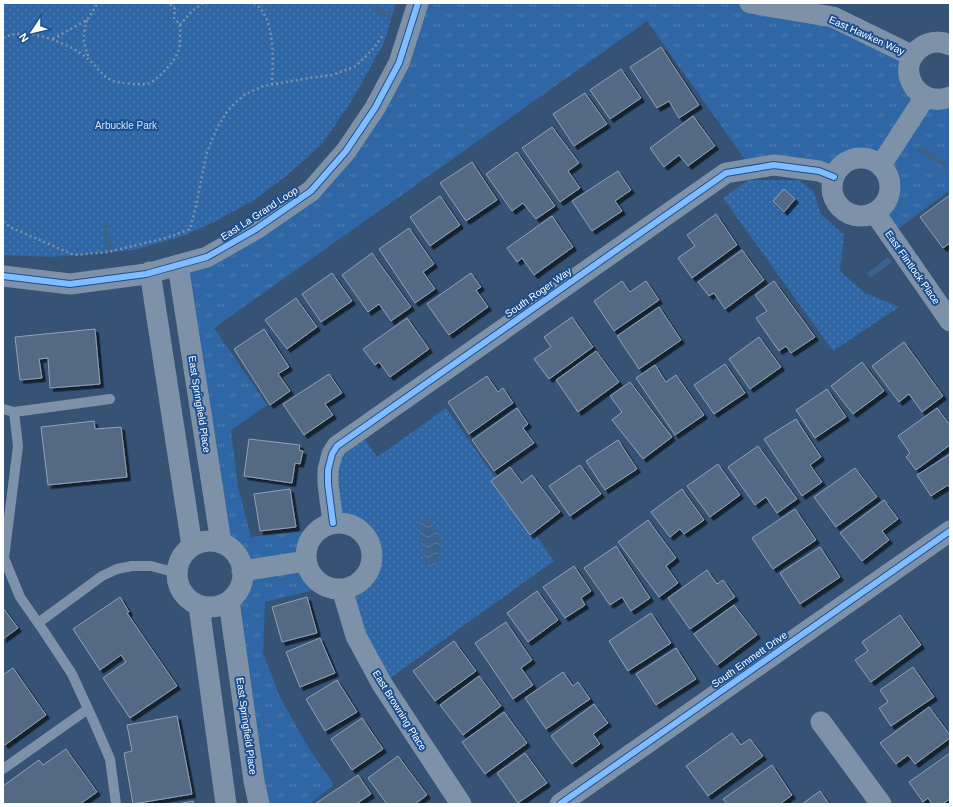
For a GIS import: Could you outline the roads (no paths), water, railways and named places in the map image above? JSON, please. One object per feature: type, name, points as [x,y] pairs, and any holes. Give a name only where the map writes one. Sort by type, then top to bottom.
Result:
[{"type":"street","name":"East La Grand Loop","points":[[3,276],[70,284],[146,274],[207,257],[256,229],[311,191],[346,151],[375,108],[399,63],[418,3]]},
{"type":"street","name":"East Hawken Way","points":[[750,3],[833,17],[913,56]]},
{"type":"street","points":[[948,41],[927,44],[919,49],[909,64],[908,74],[911,84],[925,97],[934,100],[943,100],[950,97]]},
{"type":"street","points":[[881,165],[925,97]]},
{"type":"street","points":[[864,158],[881,165],[890,181],[891,190],[888,200],[883,207],[875,213],[866,216],[856,216],[842,209],[834,197],[832,187],[834,177],[838,169],[845,162],[864,158]]},
{"type":"street","name":"South Roger Way","points":[[332,523],[328,470],[332,454],[337,446],[720,177],[726,173],[774,165],[819,171],[834,177]]},
{"type":"street","name":"East Flintlock Place","points":[[875,213],[950,321]]},
{"type":"street","name":"East Springfield Place","points":[[178,265],[221,543]]},
{"type":"street","points":[[150,272],[192,546]]},
{"type":"street","points":[[339,522],[350,524],[360,530],[368,539],[372,549],[372,560],[369,570],[363,579],[355,586],[334,589],[324,586],[315,580],[309,571],[306,561],[306,549],[310,539],[318,530],[332,523],[339,522]]},
{"type":"street","name":"South Emmett Drive","points":[[560,804],[950,531]]},
{"type":"street","points":[[210,541],[221,543],[231,549],[238,558],[242,567],[243,578],[240,588],[234,597],[226,604],[216,607],[199,606],[186,598],[180,589],[176,579],[177,568],[181,557],[188,548],[198,543],[210,541]]},
{"type":"street","points":[[242,571],[306,561]]},
{"type":"street","name":"East Browning Place","points":[[342,589],[356,636],[382,684],[461,804]]},
{"type":"street","name":"East Springfield Place","points":[[230,601],[253,773],[259,804]]},
{"type":"street","points":[[199,606],[226,804]]},
{"type":"street","points":[[821,722],[881,804]]},
{"type":"lane","points":[[3,409],[14,412],[110,399]]},
{"type":"lane","points":[[14,412],[18,446],[4,558],[20,598],[38,622],[72,674],[88,709],[110,759],[116,804]]},
{"type":"lane","points":[[38,622],[102,576],[117,569],[132,566],[150,566],[177,572]]},
{"type":"lane","points":[[3,769],[88,709]]},
{"type":"water","points":[[431,518],[435,531],[437,530],[442,541],[440,552],[438,553],[439,561],[432,565],[425,564],[418,524],[423,523],[423,520]]},
{"type":"waterway","points":[[376,9],[388,15]]},
{"type":"waterway","points":[[920,149],[944,164]]},
{"type":"waterway","points":[[106,227],[109,248]]},
{"type":"waterway","points":[[871,274],[888,261]]},
{"type":"park label","name":"Arbuckle Park","points":[[126,125]]}]
